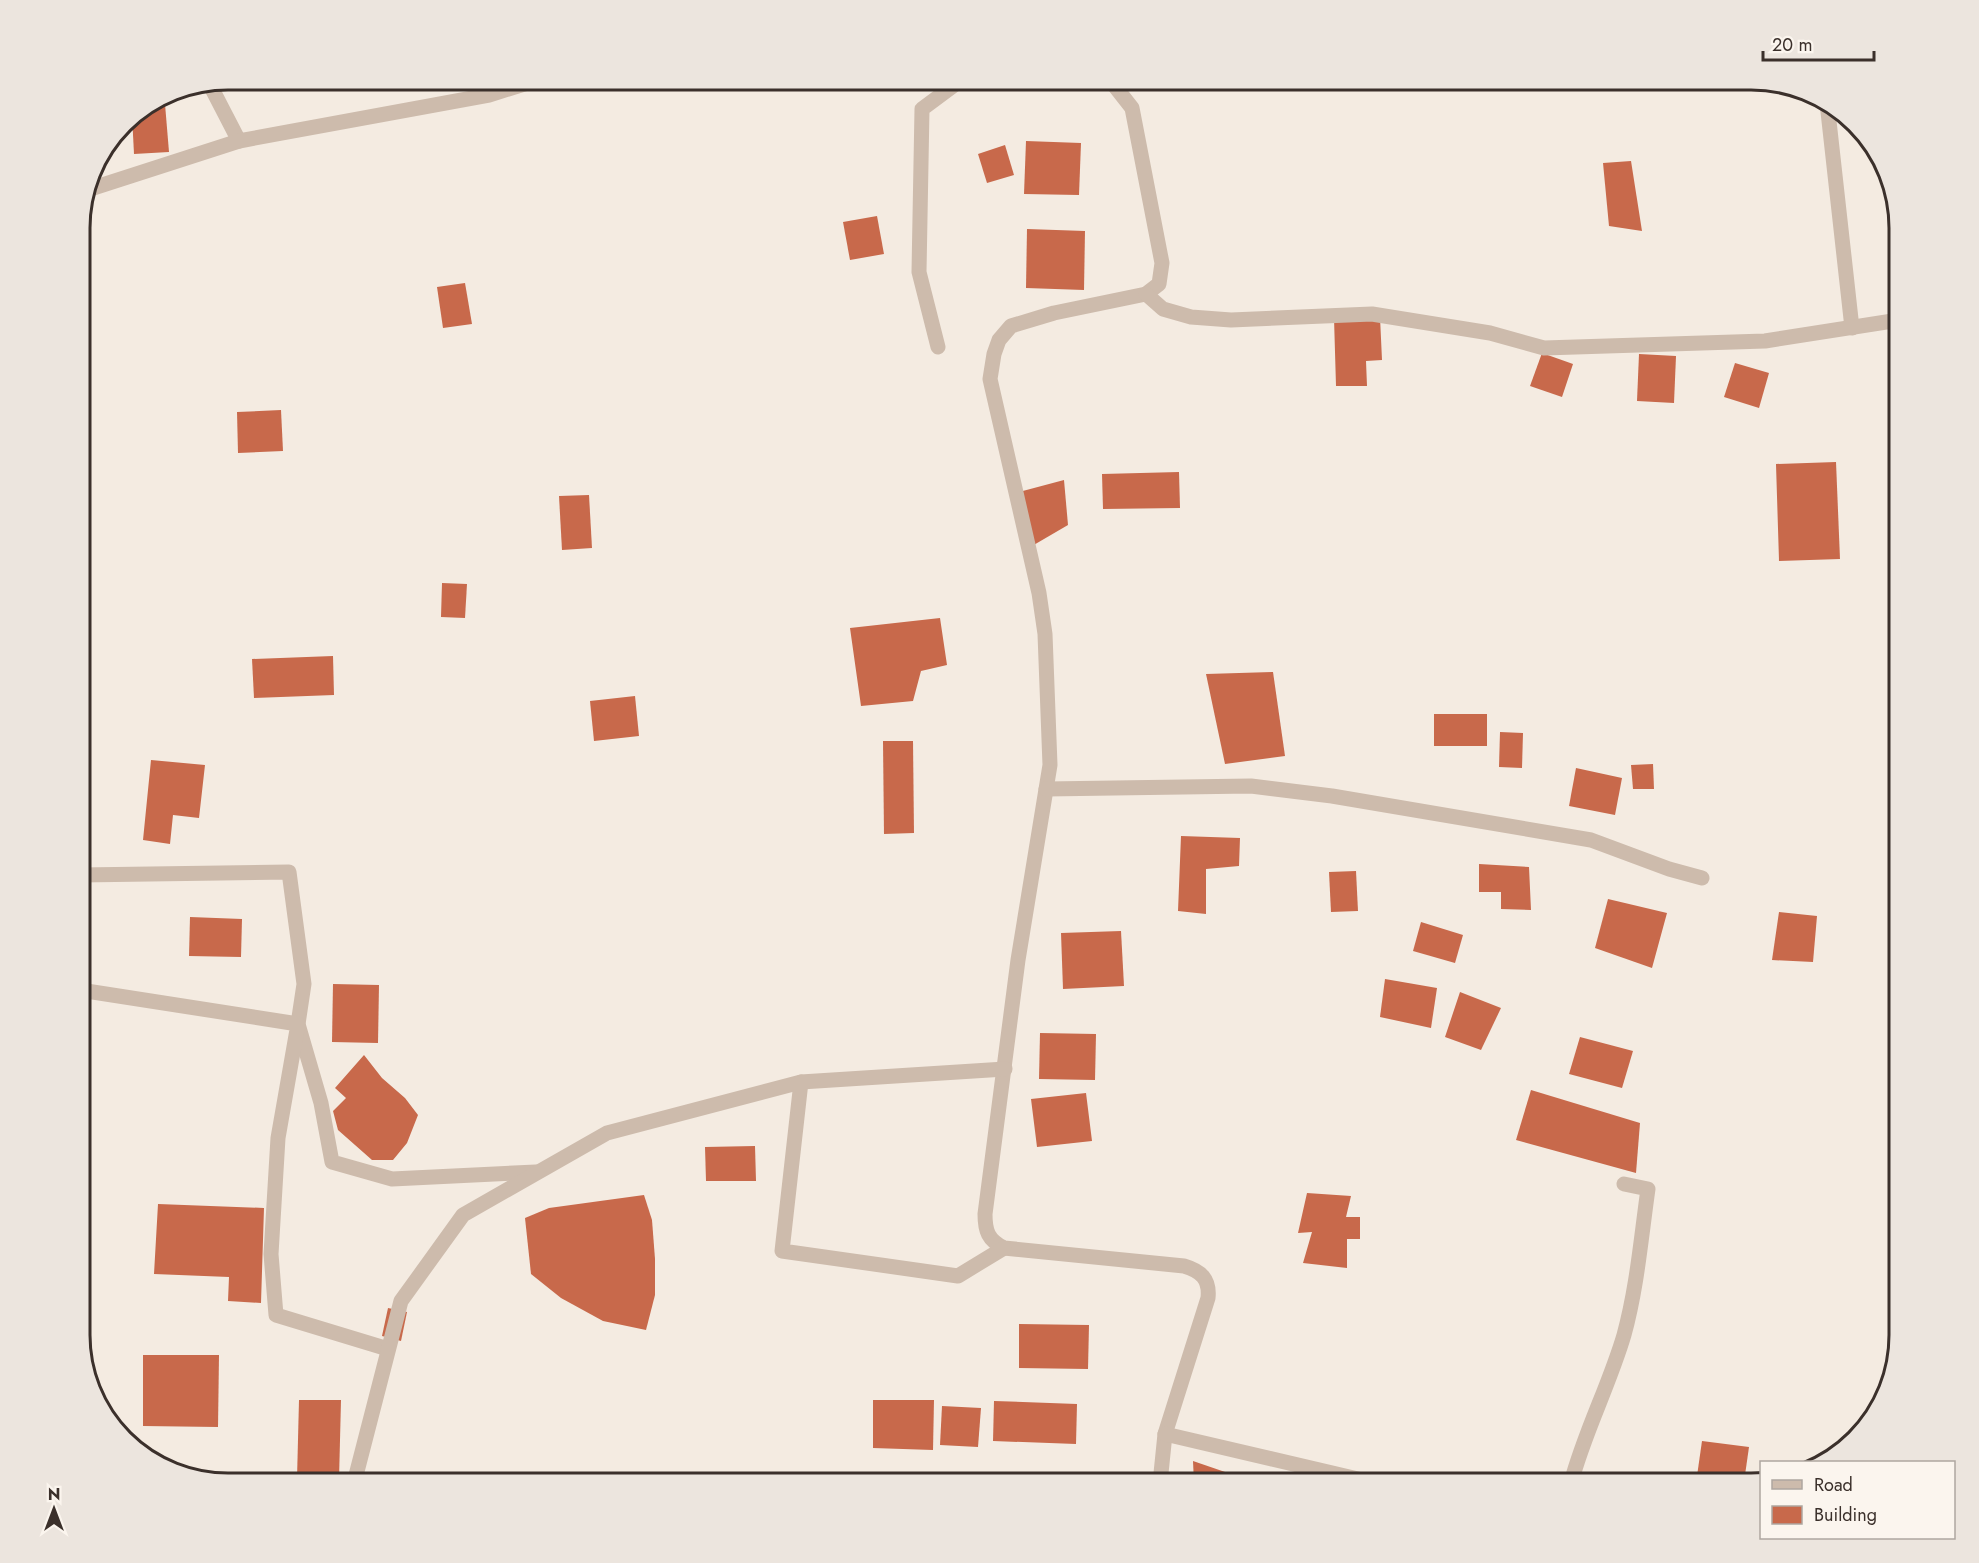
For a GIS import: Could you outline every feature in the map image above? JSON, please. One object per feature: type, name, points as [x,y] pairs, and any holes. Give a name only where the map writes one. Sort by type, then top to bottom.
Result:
[{"type":"street","points":[[97,187],[239,141],[489,95],[505,90]]},
{"type":"street","points":[[938,347],[919,272],[922,110],[949,90]]},
{"type":"street","points":[[1118,90],[1132,108],[1135,119],[1162,263],[1159,284],[1146,294],[1054,313],[1011,326],[999,340],[990,379],[1039,593],[1045,634],[1050,765],[1018,960],[985,1228],[991,1241],[1004,1248],[1175,1264],[1192,1268],[1206,1278],[1208,1298],[1165,1434],[1161,1473]]},
{"type":"street","points":[[213,91],[239,141]]},
{"type":"street","points":[[1828,113],[1852,328]]},
{"type":"street","points":[[1146,294],[1163,309],[1191,317],[1231,321],[1372,314],[1490,333],[1544,348],[1765,341],[1889,322]]},
{"type":"street","points":[[1046,789],[1251,786],[1332,796],[1590,840],[1669,869],[1702,878]]},
{"type":"street","points":[[90,876],[289,872],[304,984],[278,1138],[271,1254],[276,1315],[388,1349]]},
{"type":"street","points":[[90,992],[298,1024]]},
{"type":"street","points":[[298,1024],[321,1102],[332,1162],[392,1179],[539,1172]]},
{"type":"street","points":[[357,1473],[401,1301],[463,1215],[607,1133],[801,1082],[1005,1069]]},
{"type":"street","points":[[801,1082],[782,1251],[958,1276],[1004,1248]]},
{"type":"street","points":[[1574,1473],[1579,1453],[1623,1336],[1635,1282],[1648,1189],[1623,1184]]},
{"type":"street","points":[[1165,1434],[1329,1473]]},
{"type":"building","points":[[165,106],[169,152],[134,154],[133,128],[151,113]]},
{"type":"building","points":[[1026,141],[1081,143],[1079,195],[1024,194]]},
{"type":"building","points":[[1005,145],[1014,175],[987,183],[978,154]]},
{"type":"building","points":[[1631,161],[1642,231],[1609,226],[1603,163]]},
{"type":"building","points":[[877,216],[884,254],[850,260],[843,222]]},
{"type":"building","points":[[1027,229],[1085,231],[1084,290],[1026,288]]},
{"type":"building","points":[[465,283],[472,324],[443,328],[437,287]]},
{"type":"building","points":[[1380,317],[1382,360],[1366,361],[1367,386],[1336,386],[1334,318]]},
{"type":"building","points":[[1542,353],[1573,364],[1562,397],[1530,386]]},
{"type":"building","points":[[1639,354],[1676,356],[1674,403],[1637,401]]},
{"type":"building","points":[[1735,363],[1769,373],[1759,408],[1724,397]]},
{"type":"building","points":[[281,410],[283,451],[238,453],[237,412]]},
{"type":"building","points":[[1836,462],[1840,559],[1779,561],[1776,464]]},
{"type":"building","points":[[1179,472],[1180,508],[1103,509],[1102,474]]},
{"type":"building","points":[[1064,480],[1068,525],[1032,546],[1019,492]]},
{"type":"building","points":[[589,495],[592,548],[562,550],[559,496]]},
{"type":"building","points":[[442,583],[467,584],[465,618],[441,617]]},
{"type":"building","points":[[940,618],[947,665],[921,671],[913,701],[861,706],[850,628]]},
{"type":"building","points":[[333,656],[334,695],[254,698],[252,659]]},
{"type":"building","points":[[1273,672],[1285,756],[1225,764],[1206,674]]},
{"type":"building","points":[[635,696],[639,736],[594,741],[590,701]]},
{"type":"building","points":[[1434,714],[1487,714],[1487,746],[1434,746]]},
{"type":"building","points":[[1500,732],[1523,733],[1522,768],[1499,767]]},
{"type":"building","points":[[883,741],[913,741],[914,833],[884,834]]},
{"type":"building","points":[[151,760],[205,765],[199,818],[173,815],[170,844],[143,840]]},
{"type":"building","points":[[1653,764],[1654,789],[1633,789],[1631,765]]},
{"type":"building","points":[[1576,768],[1622,778],[1615,815],[1569,806]]},
{"type":"building","points":[[1181,836],[1240,838],[1239,866],[1206,869],[1206,914],[1178,911]]},
{"type":"building","points":[[1479,864],[1529,867],[1531,910],[1501,909],[1501,892],[1479,892]]},
{"type":"building","points":[[1356,871],[1358,911],[1331,912],[1329,872]]},
{"type":"building","points":[[1608,899],[1667,913],[1652,968],[1595,948]]},
{"type":"building","points":[[1779,912],[1817,916],[1813,962],[1772,960]]},
{"type":"building","points":[[190,917],[242,919],[241,957],[189,956]]},
{"type":"building","points":[[1421,922],[1463,935],[1455,963],[1413,951]]},
{"type":"building","points":[[1121,931],[1124,986],[1063,989],[1061,933]]},
{"type":"building","points":[[1385,979],[1437,988],[1431,1028],[1380,1017]]},
{"type":"building","points":[[333,984],[379,985],[378,1043],[332,1042]]},
{"type":"building","points":[[1460,992],[1501,1008],[1481,1050],[1445,1037]]},
{"type":"building","points":[[1040,1033],[1096,1034],[1095,1080],[1039,1079]]},
{"type":"building","points":[[1580,1037],[1633,1051],[1622,1088],[1569,1074]]},
{"type":"building","points":[[364,1055],[382,1078],[405,1098],[418,1115],[407,1143],[393,1160],[372,1160],[338,1130],[333,1111],[346,1098],[335,1088]]},
{"type":"building","points":[[1531,1090],[1640,1123],[1636,1173],[1516,1140]]},
{"type":"building","points":[[1086,1093],[1092,1141],[1037,1147],[1031,1099]]},
{"type":"building","points":[[755,1146],[756,1181],[706,1181],[705,1147]]},
{"type":"building","points":[[1307,1193],[1351,1196],[1346,1217],[1360,1217],[1360,1239],[1347,1239],[1347,1268],[1303,1263],[1312,1232],[1298,1233]]},
{"type":"building","points":[[644,1195],[652,1220],[655,1259],[655,1295],[646,1330],[603,1321],[561,1298],[531,1274],[525,1218],[549,1208]]},
{"type":"building","points":[[158,1204],[264,1208],[261,1303],[228,1301],[229,1277],[154,1274]]},
{"type":"building","points":[[388,1308],[407,1312],[401,1341],[382,1336]]},
{"type":"building","points":[[1019,1324],[1089,1325],[1088,1369],[1019,1368]]},
{"type":"building","points":[[143,1355],[219,1355],[218,1427],[143,1426]]},
{"type":"building","points":[[299,1400],[341,1400],[339,1473],[297,1473]]},
{"type":"building","points":[[873,1400],[934,1400],[933,1450],[873,1448]]},
{"type":"building","points":[[994,1401],[1077,1404],[1076,1444],[993,1441]]},
{"type":"building","points":[[942,1406],[981,1408],[978,1447],[940,1445]]},
{"type":"building","points":[[1702,1441],[1749,1447],[1745,1473],[1697,1473]]},
{"type":"building","points":[[1193,1461],[1228,1473],[1194,1473]]}]
